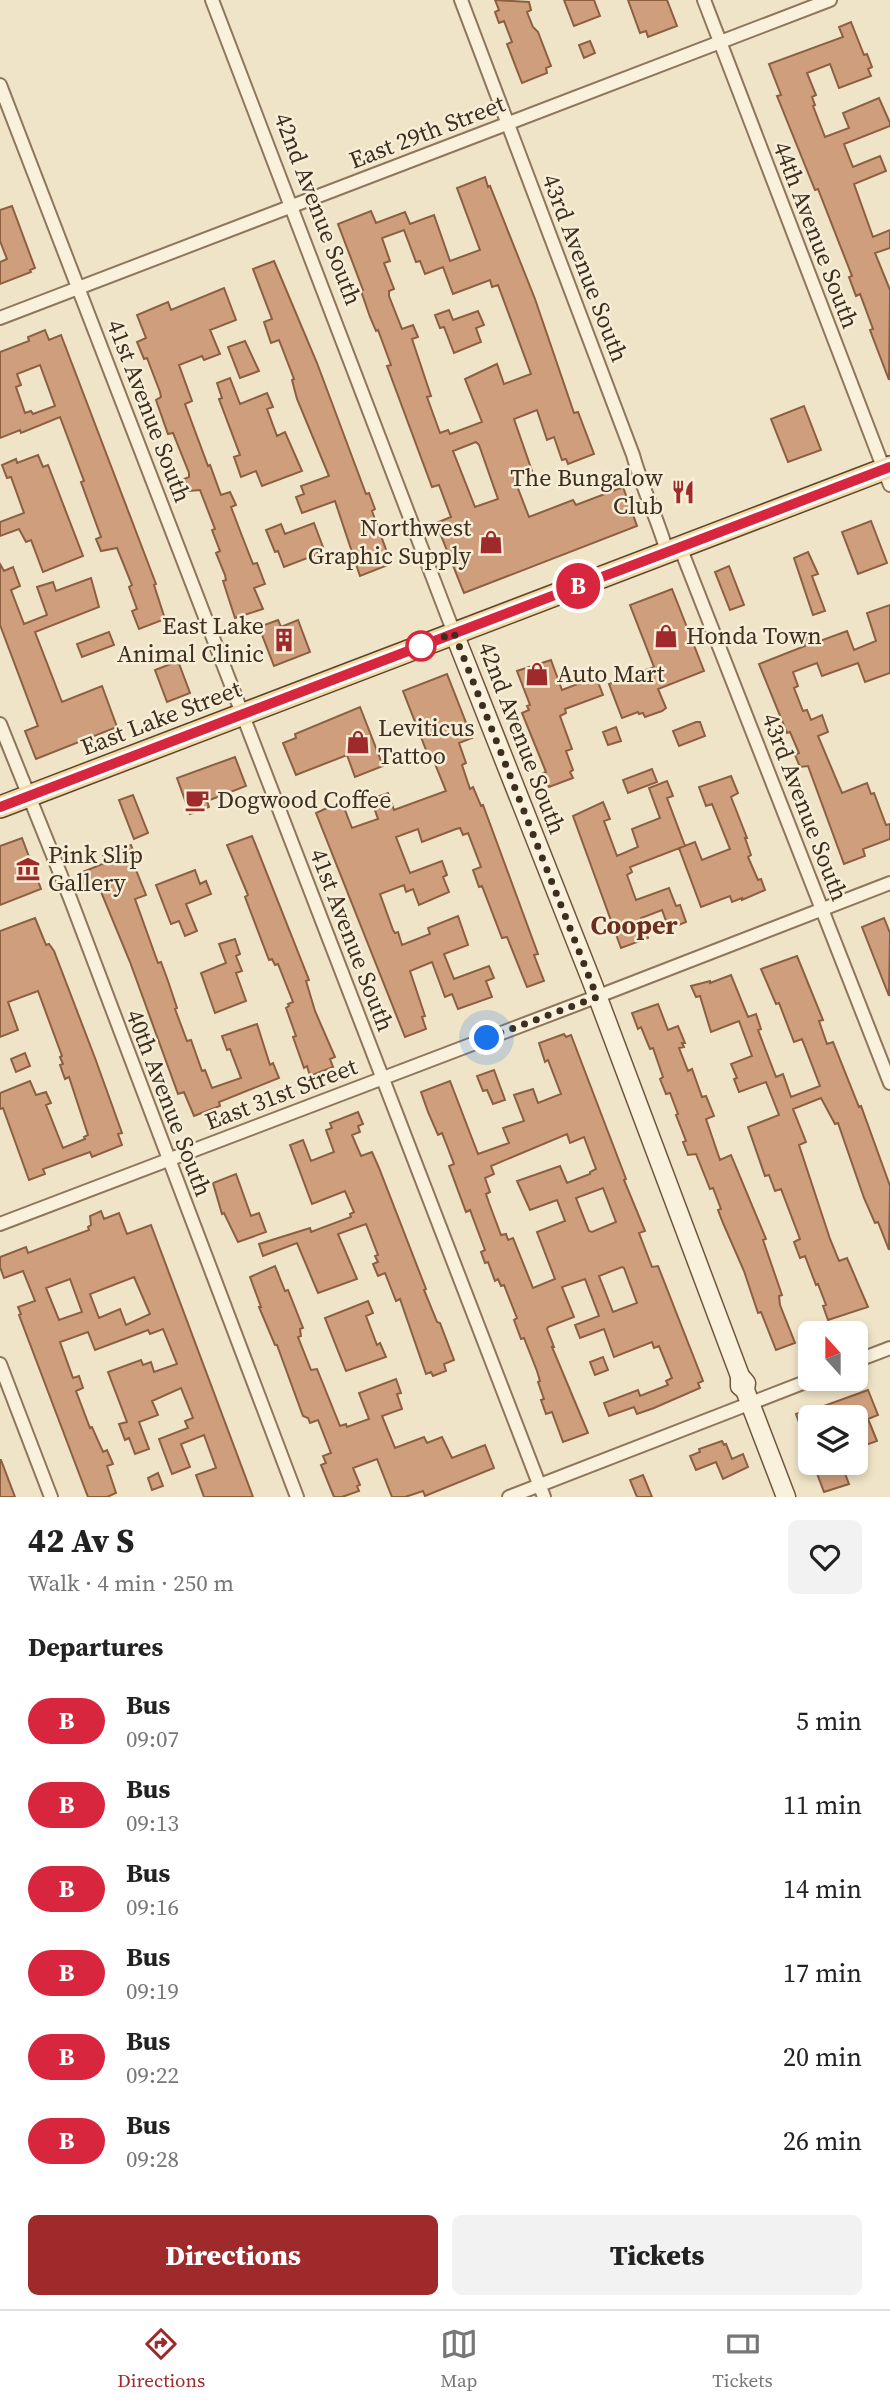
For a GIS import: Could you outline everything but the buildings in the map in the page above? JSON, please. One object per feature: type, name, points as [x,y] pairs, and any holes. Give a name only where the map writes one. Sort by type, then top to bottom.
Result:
[{"type":"main road","name":"East Lake Street","points":[[0,807],[674,549],[888,474]]},
{"type":"street","name":"42nd Avenue South","points":[[212,0],[454,633],[597,997],[786,1497]]},
{"type":"street","name":"43rd Avenue South","points":[[461,0],[642,485],[660,527],[674,549],[822,909],[890,1083]]},
{"type":"street","name":"44th Avenue South","points":[[704,0],[888,474]]},
{"type":"street","name":"East 29th Street","points":[[0,318],[830,0]]},
{"type":"street","name":"41st Avenue South","points":[[0,85],[541,1491]]},
{"type":"street","name":"40th Avenue South","points":[[0,724],[70,898],[297,1497]]},
{"type":"street","name":"East 31st Street","points":[[0,1224],[890,883]]},
{"type":"street","points":[[868,1357],[890,1348]]},
{"type":"street","points":[[0,1364],[51,1497]]},
{"type":"street","points":[[509,1497],[541,1491],[745,1390],[798,1381]]},
{"type":"bus line","name":"B","points":[[0,807],[890,467]]},
{"type":"place","name":"The Bungalow Club","points":[[683,492]]},
{"type":"place","name":"Northwest Graphic Supply","points":[[491,542]]},
{"type":"place","name":"Honda Town","points":[[666,636]]},
{"type":"place","name":"East Lake Animal Clinic","points":[[284,640]]},
{"type":"place","name":"Auto Mart","points":[[537,674]]},
{"type":"place","name":"Leviticus Tattoo","points":[[358,742]]},
{"type":"place","name":"Dogwood Coffee","points":[[197,800]]},
{"type":"place","name":"Pink Slip Gallery","points":[[28,869]]},
{"type":"district","name":"Cooper","points":[[634,925]]},
{"type":"route","points":[[421,646],[415,648],[454,633],[597,997],[487,1038]]}]
